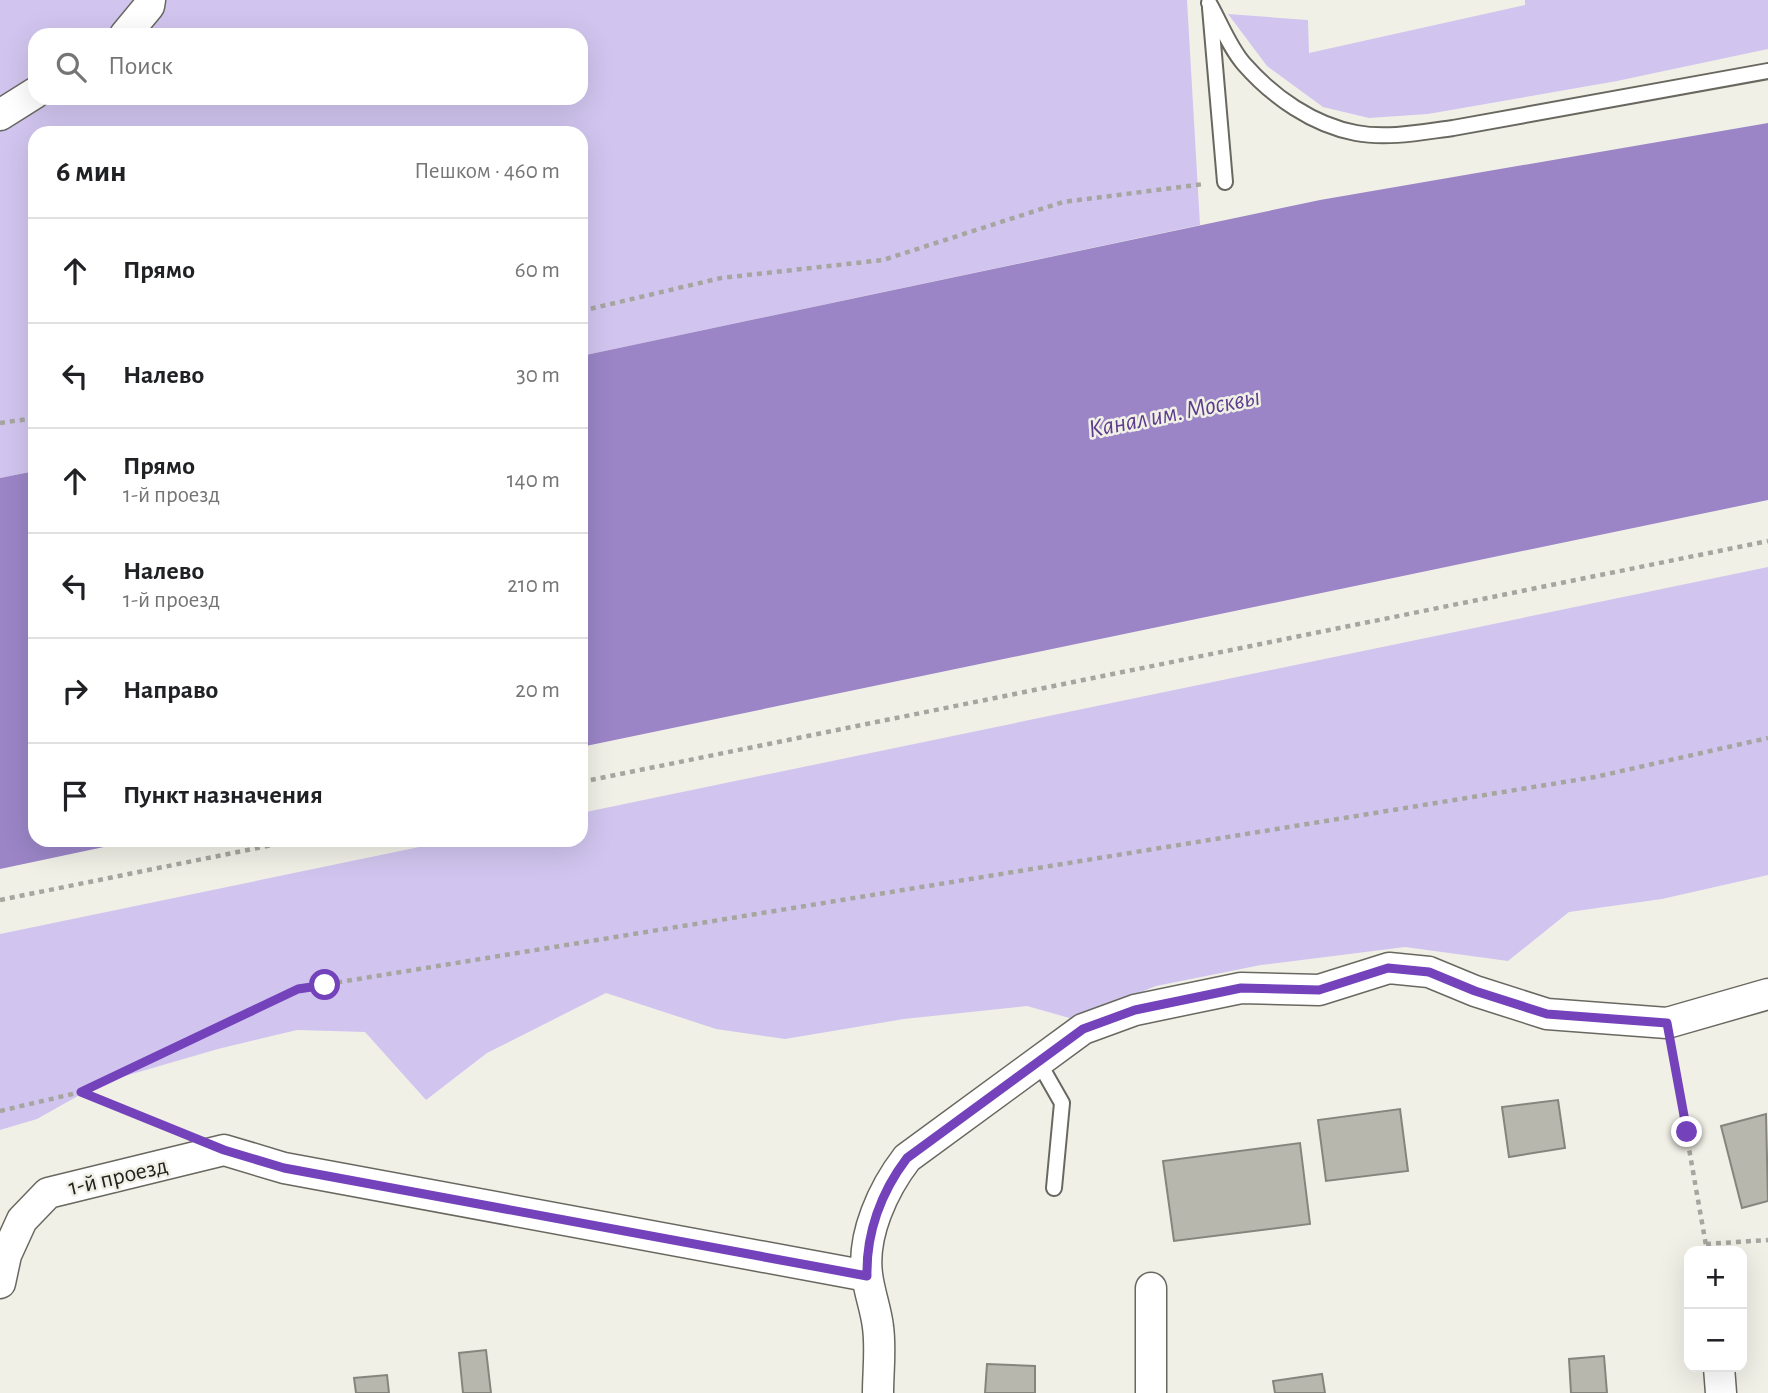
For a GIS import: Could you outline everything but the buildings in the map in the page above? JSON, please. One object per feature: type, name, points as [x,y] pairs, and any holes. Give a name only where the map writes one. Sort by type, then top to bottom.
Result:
[{"type":"street","points":[[131,28],[149,6],[150,0]]},
{"type":"street","points":[[0,115],[28,97]]},
{"type":"street","points":[[878,1393],[879,1329],[867,1276],[868,1238],[896,1172],[907,1158],[1083,1029],[1135,1010],[1241,988],[1319,990],[1388,968],[1429,972],[1475,991],[1547,1014],[1667,1023],[1768,994]]},
{"type":"street","name":"1-й проезд","points":[[0,1283],[6,1255],[22,1220],[48,1192],[224,1150],[284,1168],[867,1276]]},
{"type":"street","points":[[1151,1289],[1151,1393]]},
{"type":"street","points":[[1719,1372],[1721,1393]]},
{"type":"lane","points":[[1209,1],[1242,62],[1278,96],[1316,121],[1358,133],[1405,134],[1453,128],[1768,71]]},
{"type":"lane","points":[[1209,1],[1225,182]]},
{"type":"lane","points":[[1038,1061],[1062,1104],[1054,1188]]},
{"type":"path","points":[[588,309],[721,278],[883,260],[1063,202],[1225,182]]},
{"type":"path","points":[[0,423],[28,419]]},
{"type":"path","points":[[588,781],[1768,541]]},
{"type":"path","points":[[0,1111],[81,1092],[298,989],[1595,777],[1768,738]]},
{"type":"path","points":[[0,900],[262,847]]},
{"type":"path","points":[[1667,1023],[1706,1244],[1768,1240]]},
{"type":"path","points":[[81,1092],[176,1131]]},
{"type":"shaded area","points":[[0,0],[1187,0],[1200,225],[588,355],[588,126],[28,126],[28,472],[0,478]]},
{"type":"shaded area","points":[[1525,0],[1768,0],[1768,49],[1617,81],[1428,114],[1369,118],[1323,107],[1267,66],[1228,14],[1308,20],[1309,53],[1525,5]]},
{"type":"shaded area","points":[[1768,567],[1768,875],[1662,899],[1569,912],[1508,961],[1405,947],[1261,965],[1156,986],[1073,1019],[1027,1006],[904,1019],[785,1039],[716,1029],[606,993],[487,1053],[426,1100],[365,1032],[297,1030],[218,1049],[101,1083],[37,1119],[0,1130],[0,934],[419,847],[588,847],[588,812]]},
{"type":"water","name":"Канал им. Москвы","points":[[1768,123],[1768,500],[588,746],[588,355],[1320,200]]},
{"type":"water","points":[[28,472],[28,847],[104,847],[0,869],[0,478]]},
{"type":"route","points":[[325,985],[298,989],[81,1092],[224,1150],[284,1168],[867,1276],[868,1238],[884,1196],[896,1172],[907,1158],[1083,1029],[1135,1010],[1241,988],[1319,990],[1388,968],[1429,972],[1475,991],[1547,1014],[1667,1023],[1687,1132]]}]
